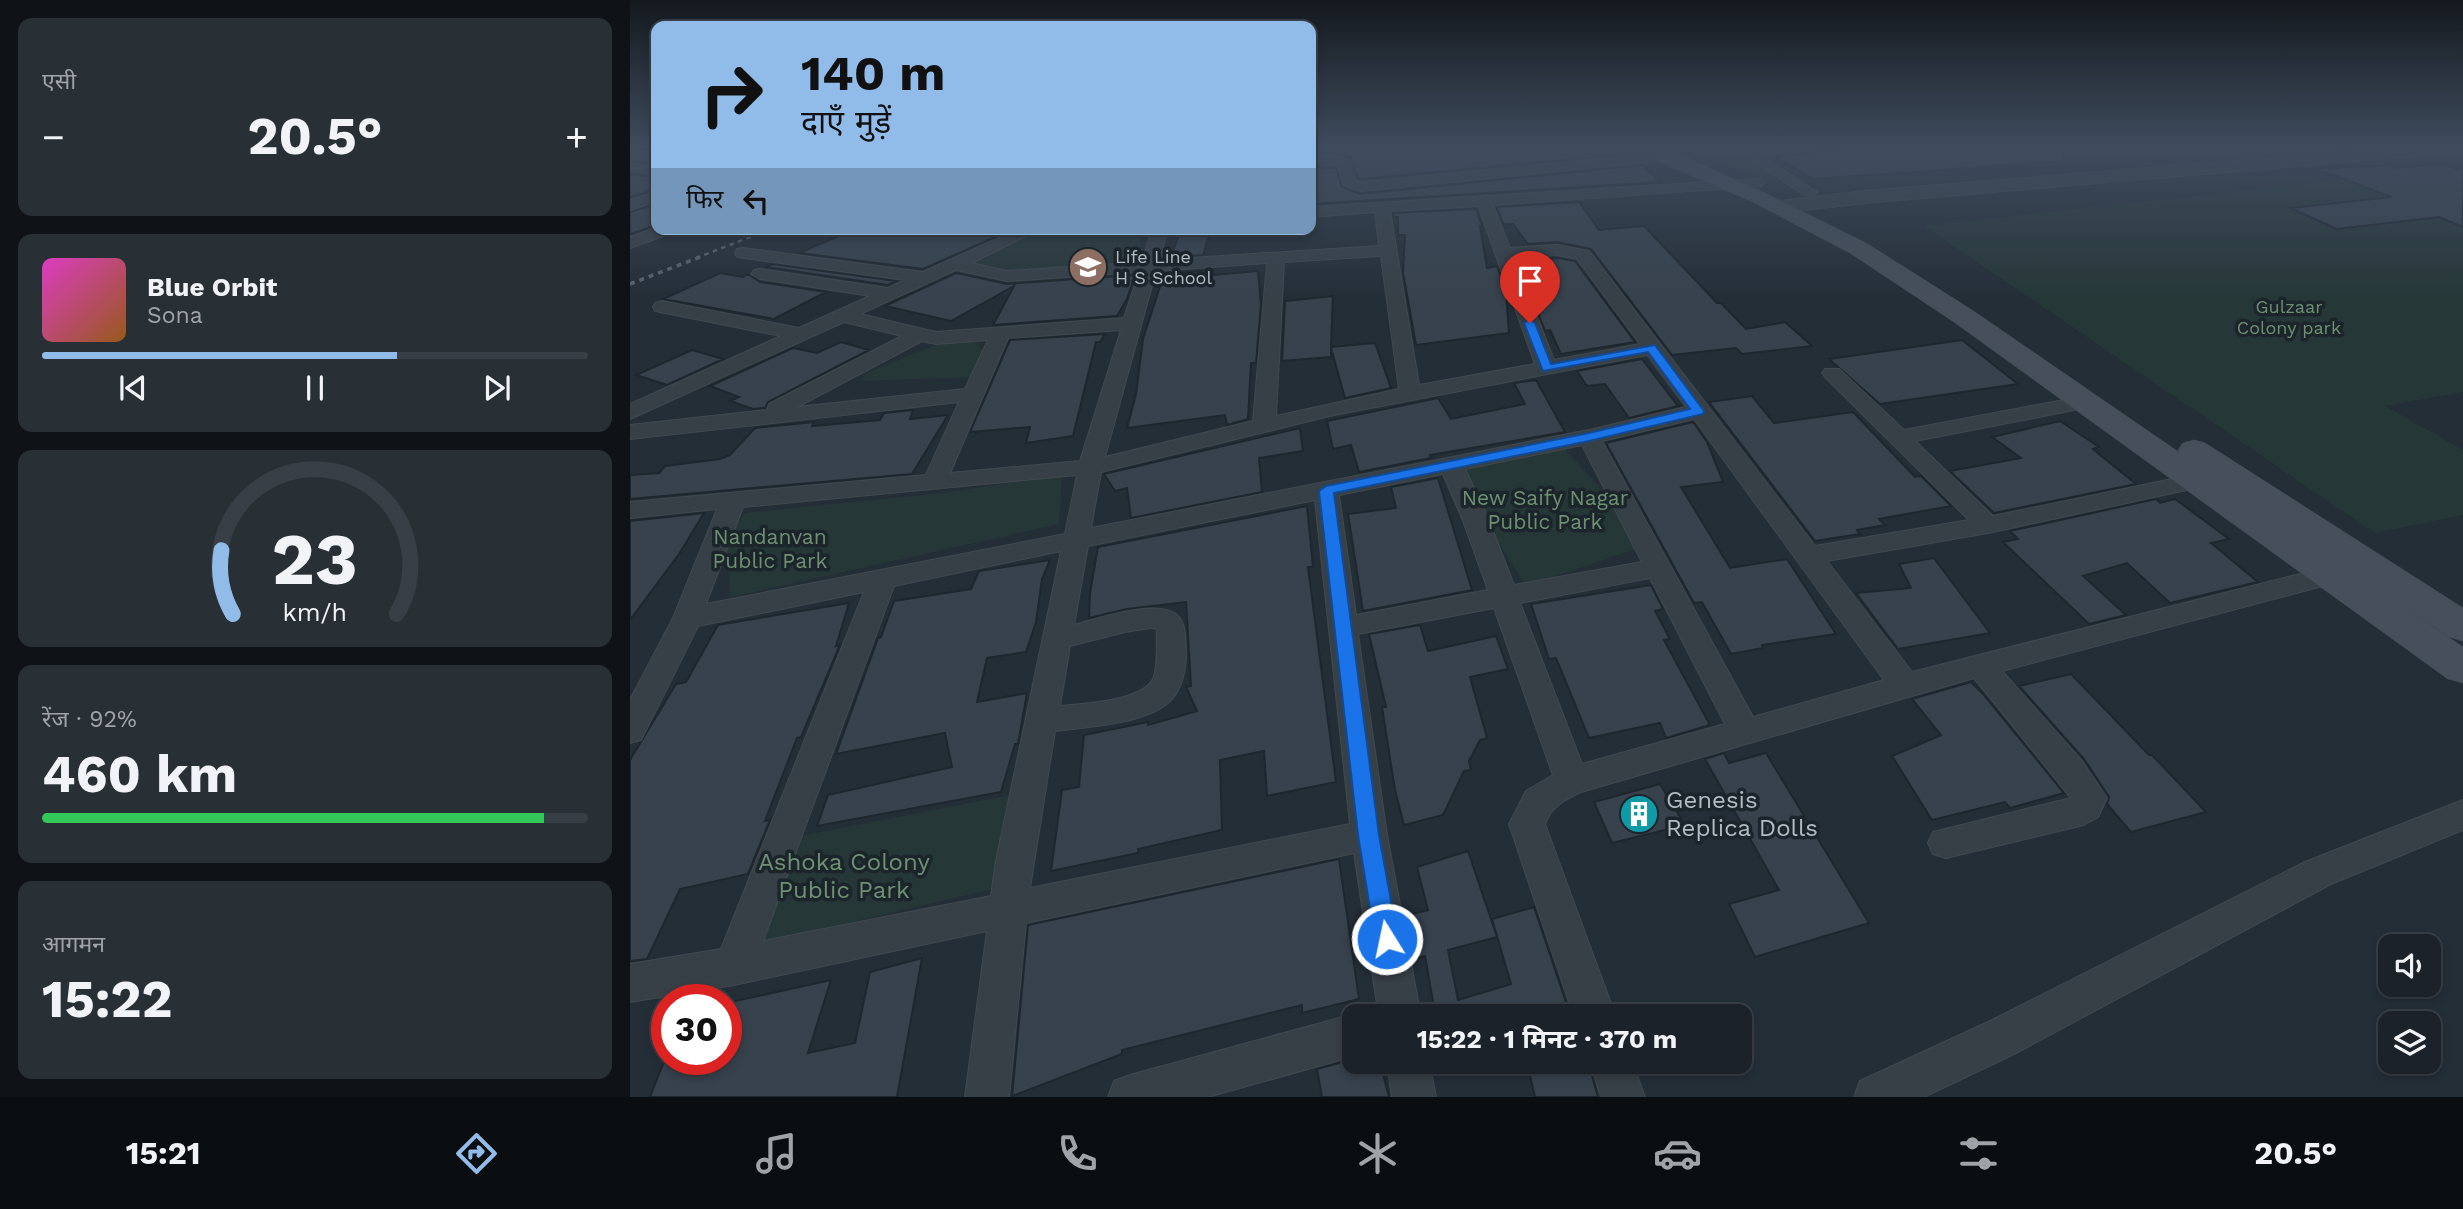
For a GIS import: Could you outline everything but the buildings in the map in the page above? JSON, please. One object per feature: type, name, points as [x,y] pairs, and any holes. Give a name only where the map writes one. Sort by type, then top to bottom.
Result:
[{"type":"main road","points":[[1785,197],[1963,316],[2463,668]]},
{"type":"main road","points":[[1786,197],[1842,220],[1889,246],[2463,627]]},
{"type":"street","points":[[1316,212],[1546,197]]},
{"type":"street","points":[[1842,220],[1846,208],[1865,197]]},
{"type":"street","points":[[630,205],[651,199]]},
{"type":"street","points":[[1484,201],[1547,369]]},
{"type":"street","points":[[1382,208],[1410,393]]},
{"type":"street","points":[[630,243],[652,235]]},
{"type":"street","points":[[630,412],[1020,235]]},
{"type":"street","points":[[987,1097],[1014,861],[1076,541],[1091,467],[1158,235]]},
{"type":"street","points":[[954,265],[1006,276],[1389,250]]},
{"type":"street","points":[[1504,254],[1578,251],[1905,685]]},
{"type":"street","points":[[743,253],[927,278]]},
{"type":"street","points":[[1264,425],[1276,258]]},
{"type":"street","points":[[760,274],[890,294]]},
{"type":"street","points":[[662,307],[802,334]]},
{"type":"street","points":[[843,316],[936,338],[1133,323]]},
{"type":"street","points":[[763,416],[920,334]]},
{"type":"street","points":[[934,483],[1000,334]]},
{"type":"street","points":[[630,510],[1091,467],[1410,393],[1651,348]]},
{"type":"street","points":[[1832,373],[1988,525]]},
{"type":"street","points":[[630,432],[975,394]]},
{"type":"street","points":[[1898,438],[2085,402]]},
{"type":"street","points":[[687,618],[1326,491],[1589,437],[1698,411]]},
{"type":"street","points":[[1589,437],[1744,730]]},
{"type":"street","points":[[1451,465],[1475,518],[1572,781]]},
{"type":"street","points":[[1807,556],[1988,525],[2196,481]]},
{"type":"street","points":[[1326,491],[1369,835],[1398,1004]]},
{"type":"street","points":[[630,731],[687,618],[733,501]]},
{"type":"street","points":[[1590,1004],[1527,824],[1533,805],[1547,792],[1572,781],[1905,685],[2368,566]]},
{"type":"street","points":[[1343,627],[1660,567]]},
{"type":"street","points":[[734,966],[882,580]]},
{"type":"street","points":[[1043,720],[1137,705],[1158,693],[1168,680],[1171,629],[1168,622],[1162,619],[1140,620],[1057,640]]},
{"type":"street","points":[[1946,843],[2072,815],[2086,807],[2090,798],[2070,770],[1981,666]]},
{"type":"street","points":[[1876,1097],[2001,1038],[2318,873],[2463,815]]},
{"type":"street","points":[[630,983],[734,966],[1369,835]]},
{"type":"street","points":[[1130,1097],[1342,1038]]},
{"type":"street","points":[[1410,1074],[1414,1097]]},
{"type":"street","points":[[1615,1074],[1623,1097]]},
{"type":"green space","name":"Gulzaar Colony park","points":[[2183,197],[2394,197],[2463,224],[2463,392],[2385,406],[2463,450],[2463,515],[2375,533],[1924,226]]},
{"type":"green space","points":[[1142,235],[1134,261],[1006,271],[971,263],[1029,236]]},
{"type":"green space","points":[[971,336],[984,352],[979,377],[860,381],[867,373],[949,339]]},
{"type":"green space","name":"New Saify Nagar Public Park","points":[[1560,444],[1651,544],[1526,586],[1454,472]]},
{"type":"green space","name":"Nandanvan Public Park","points":[[1062,475],[1059,524],[731,597],[725,539],[745,513],[942,493]]},
{"type":"green space","name":"Ashoka Colony Public Park","points":[[1016,794],[1001,887],[762,943],[801,836]]},
{"type":"railway","points":[[696,258],[755,235]]},
{"type":"railway","points":[[630,284],[700,257]]},
{"type":"place","name":"Life Line H S School","points":[[1088,267]]},
{"type":"place","name":"Genesis Replica Dolls","points":[[1639,814]]},
{"type":"route","points":[[1387,939],[1369,835],[1326,491],[1589,437],[1698,411],[1651,348],[1547,369],[1530,323]]}]
